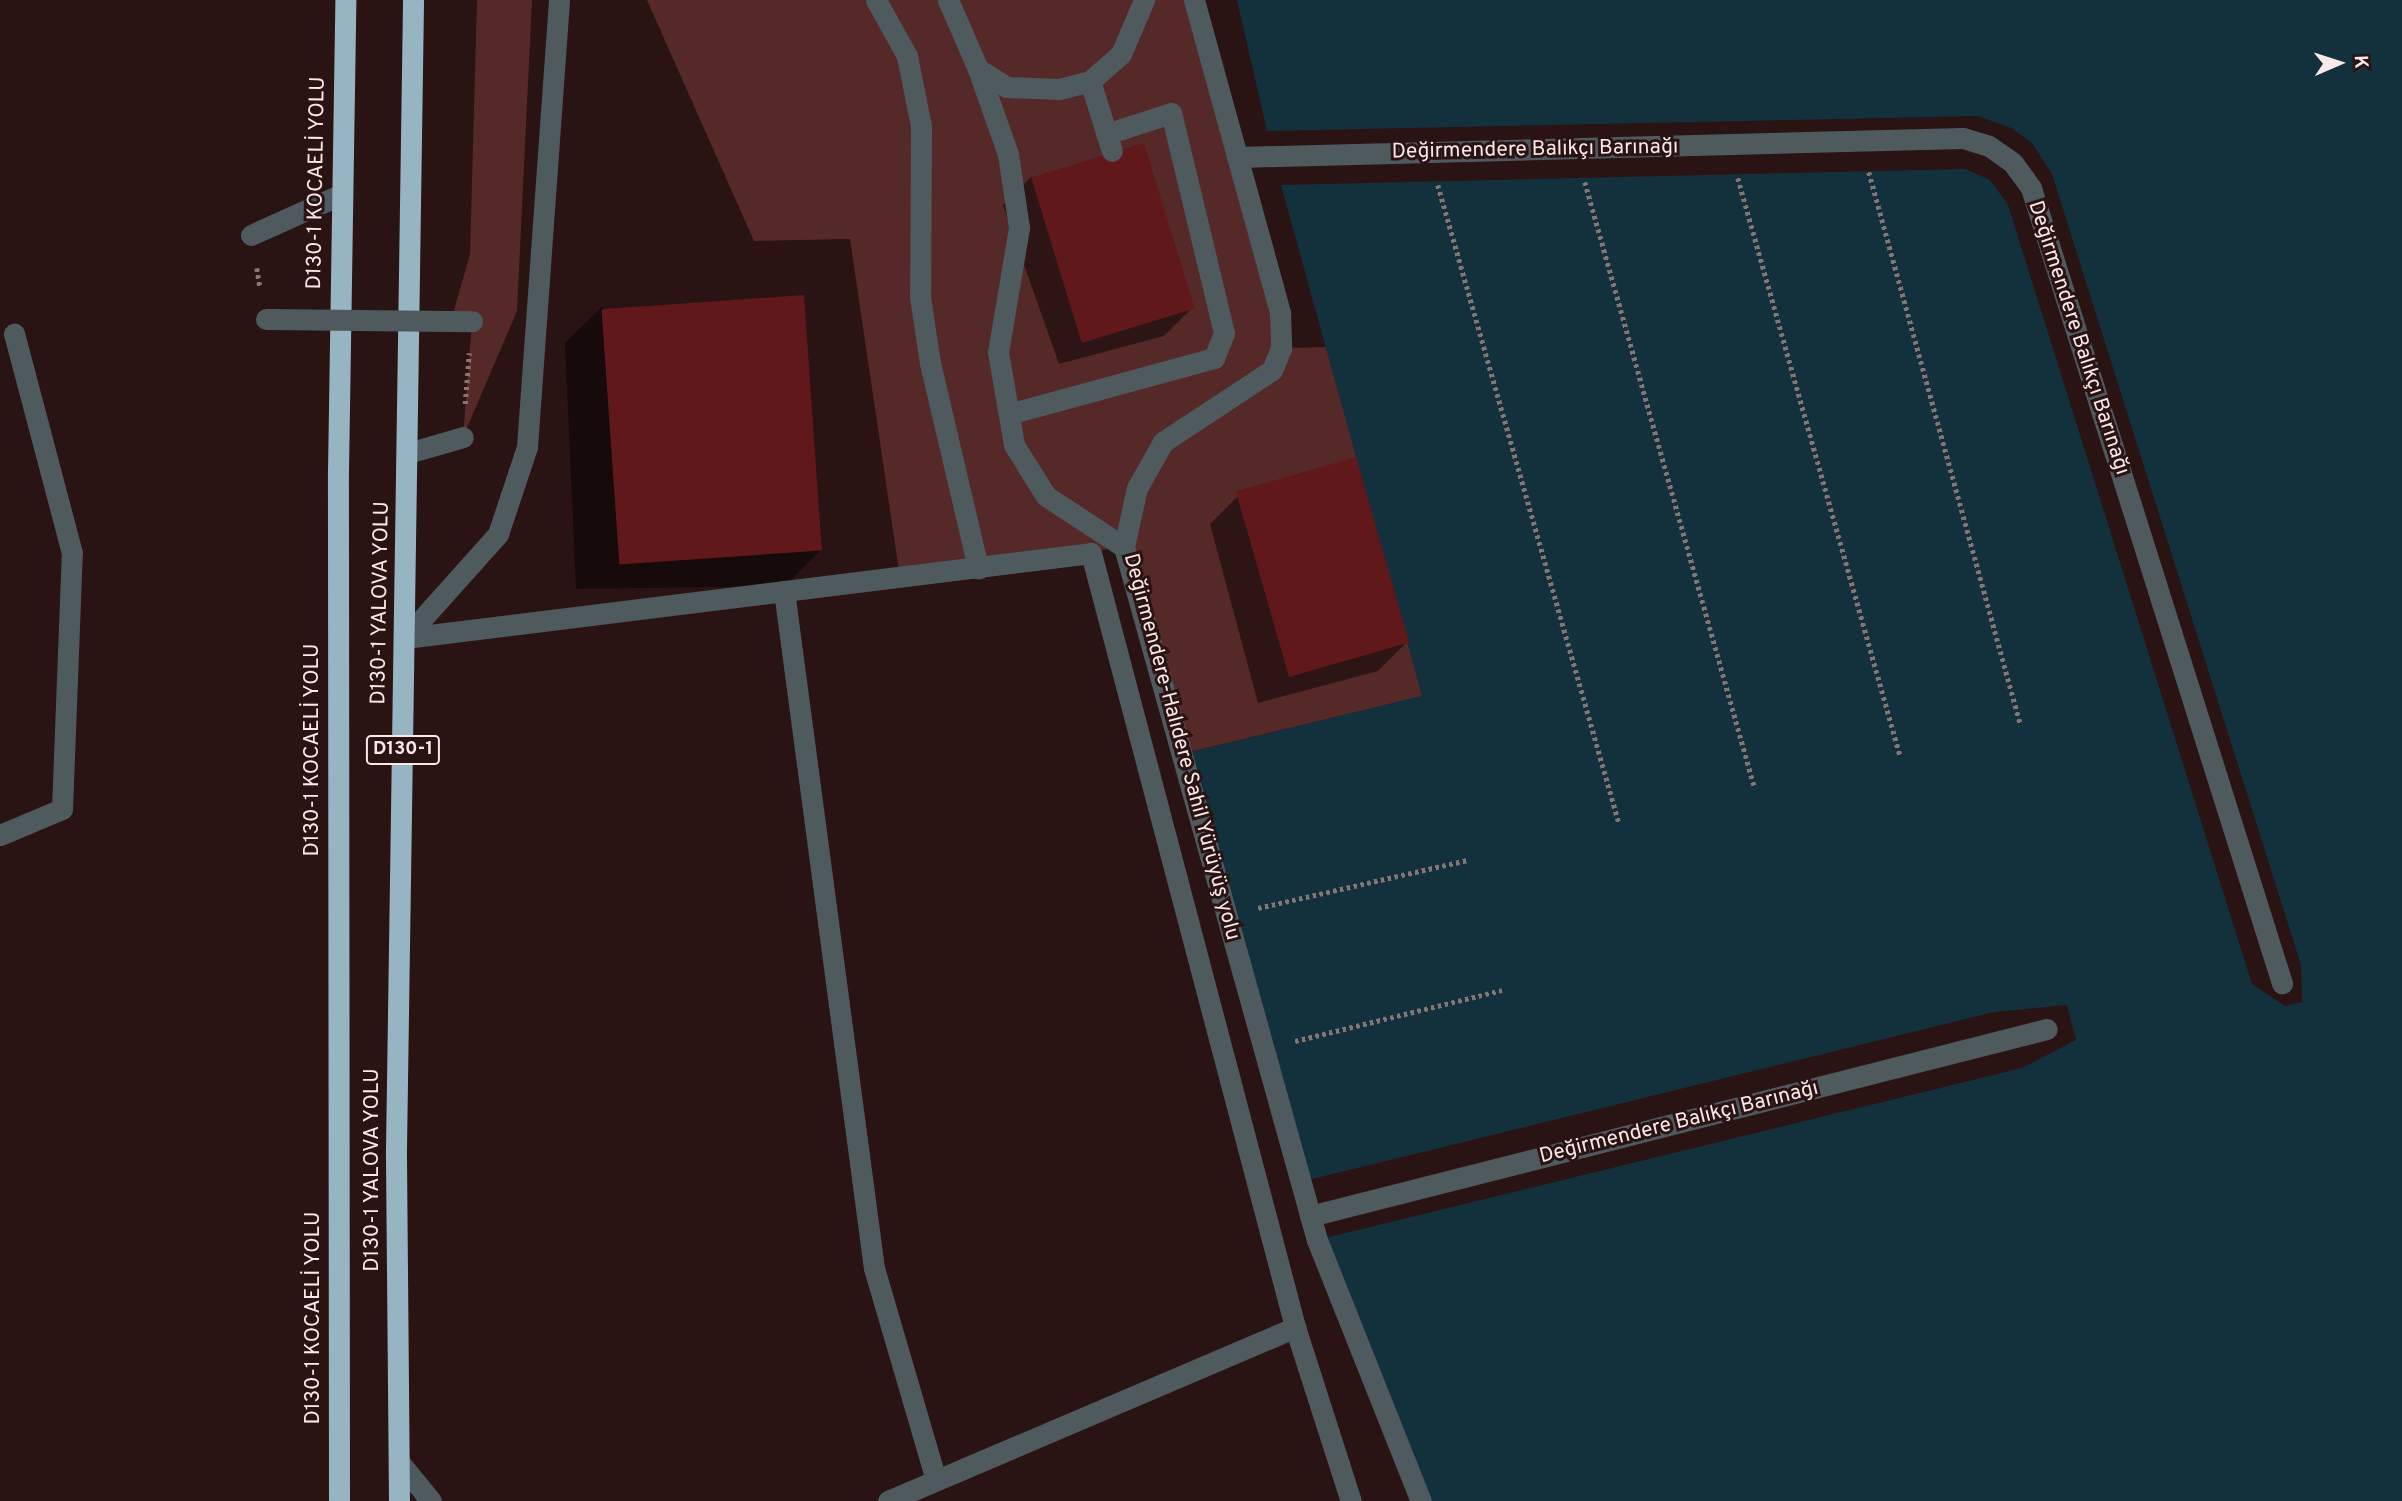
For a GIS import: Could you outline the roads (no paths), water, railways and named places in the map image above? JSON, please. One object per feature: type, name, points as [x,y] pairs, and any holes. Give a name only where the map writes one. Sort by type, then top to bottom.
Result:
[{"type":"highway","name":"D130-1 KOCAELİ YOLU","points":[[339,1501],[342,194],[345,0]]},
{"type":"highway","name":"D130-1 YALOVA YOLU","points":[[399,1501],[396,1149],[413,0]]},
{"type":"street","points":[[405,638],[498,534],[527,447],[559,0]]},
{"type":"street","points":[[876,0],[908,56],[921,126],[920,297],[930,363],[978,568]]},
{"type":"street","points":[[948,0],[978,69],[1008,154],[1019,228],[998,352],[1014,445],[1046,496],[1125,547]]},
{"type":"street","points":[[978,69],[1007,88],[1059,89],[1090,81],[1121,54],[1144,0]]},
{"type":"street","name":"Değirmendere-Halıdere Sahil Yürüyüş yolu","points":[[1194,0],[1280,313],[1281,348],[1272,370],[1163,442],[1137,488],[1125,547],[1310,1216],[1421,1501]]},
{"type":"street","points":[[1009,414],[1214,358],[1224,333],[1171,113],[1109,143],[1090,81]]},
{"type":"street","name":"Değirmendere Balıkçı Barınağı","points":[[1237,157],[1963,138],[1989,146],[2014,163],[2031,188],[2282,983]]},
{"type":"street","points":[[251,235],[342,194]]},
{"type":"street","points":[[266,319],[472,321]]},
{"type":"street","points":[[0,835],[62,809],[72,553],[15,334]]},
{"type":"street","points":[[408,453],[463,437]]},
{"type":"street","points":[[405,638],[1091,553],[1295,1327],[1351,1501]]},
{"type":"street","points":[[784,591],[874,1268],[936,1480]]},
{"type":"street","name":"Değirmendere Balıkçı Barınağı","points":[[1310,1216],[2047,1029]]},
{"type":"street","points":[[887,1501],[1295,1327]]},
{"type":"street","points":[[398,1462],[431,1501]]},
{"type":"water","points":[[1237,0],[2402,0],[2402,1501],[1423,1501],[1317,1240],[2022,1068],[2076,1040],[2067,1005],[1994,1012],[1300,1182],[1182,754],[1422,696],[1281,185],[1965,169],[1990,180],[2008,205],[2252,984],[2285,1006],[2302,1002],[2301,965],[2052,174],[2032,143],[2011,128],[1978,116],[1267,131]]}]
